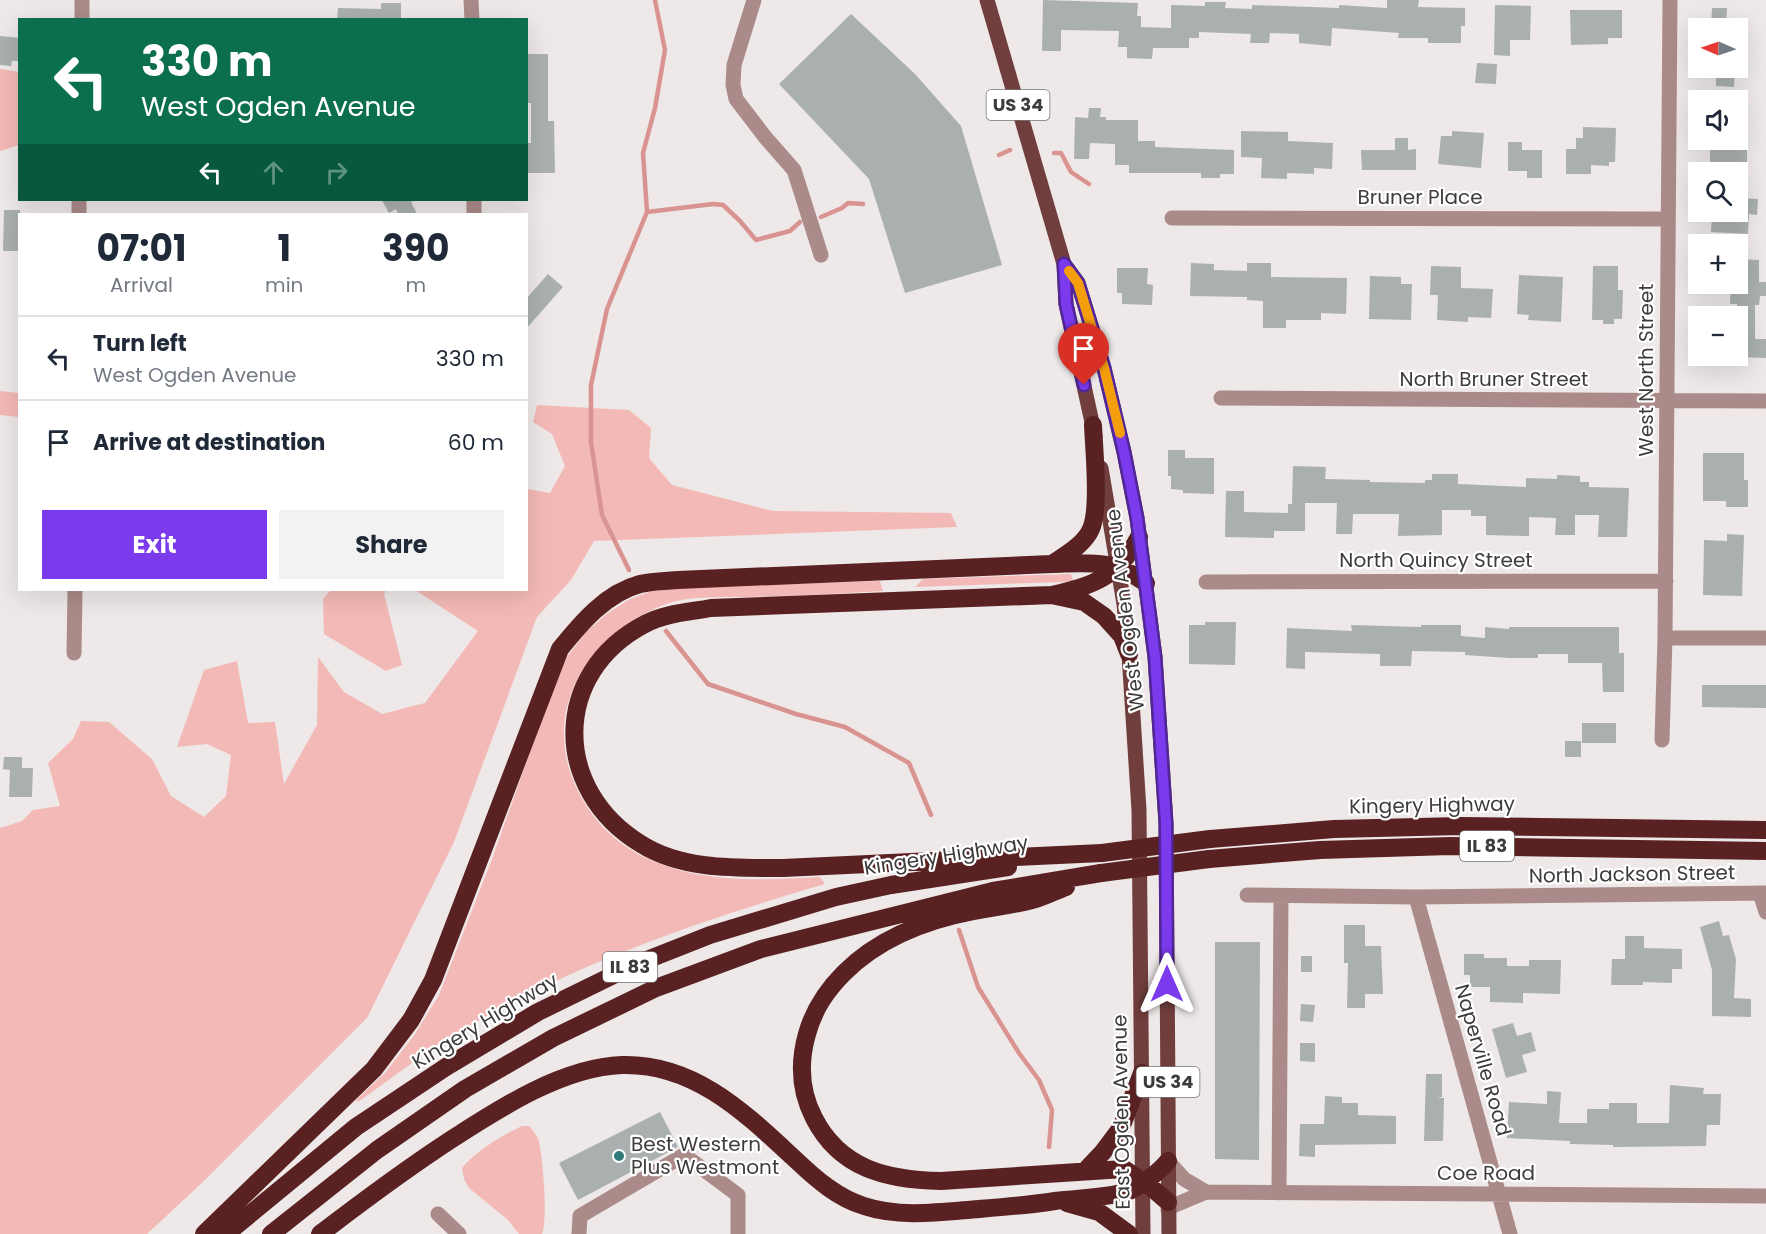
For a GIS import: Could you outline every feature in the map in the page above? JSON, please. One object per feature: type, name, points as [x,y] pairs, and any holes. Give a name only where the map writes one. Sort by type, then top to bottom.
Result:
[{"type":"highway","points":[[1052,564],[1076,547],[1091,529],[1095,502],[1093,425]]},
{"type":"highway","points":[[1102,853],[783,868],[741,868],[704,864],[663,854],[642,845],[618,828],[602,813],[592,798],[577,763],[574,738],[576,719],[585,686],[598,663],[618,642],[646,623],[677,613],[711,608],[1052,595],[1096,583],[1118,567],[1139,537]]},
{"type":"highway","points":[[204,1234],[374,1069],[411,1020],[437,969],[560,649],[578,626],[607,600],[639,584],[678,580],[1052,564],[1101,563],[1118,567],[1146,584]]},
{"type":"highway","points":[[1052,595],[1084,602],[1104,616],[1122,636],[1129,654]]},
{"type":"highway","name":"Kingery Highway","points":[[226,1234],[356,1128],[446,1067],[538,1012],[634,965],[710,935],[836,897],[891,885],[1102,853],[1210,839],[1334,829],[1460,826],[1766,830]]},
{"type":"highway","name":"Kingery Highway","points":[[271,1234],[377,1150],[465,1089],[553,1038],[656,988],[761,949],[993,891],[1101,873],[1209,859],[1320,850],[1450,846],[1766,851]]},
{"type":"highway","points":[[1101,873],[1033,899],[971,911],[930,922],[889,938],[856,960],[830,987],[812,1014],[803,1047],[801,1075],[808,1106],[819,1128],[834,1148],[851,1161],[870,1169],[895,1177],[941,1181],[1124,1169],[1143,1182],[1168,1206]]},
{"type":"highway","points":[[320,1234],[390,1180],[496,1110],[568,1077],[603,1067],[622,1065],[663,1070],[683,1075],[703,1085],[734,1104],[824,1185],[864,1206],[911,1213],[1022,1205],[1126,1191],[1161,1170],[1168,1161]]},
{"type":"highway","points":[[1086,1170],[1121,1128],[1142,1073]]},
{"type":"highway","points":[[1060,1200],[1099,1212],[1129,1234]]},
{"type":"main road","name":"West Ogden Avenue","points":[[987,0],[1064,264],[1066,304],[1093,425],[1118,567],[1129,654],[1139,810]]},
{"type":"main road","name":"West Ogden Avenue","points":[[1064,264],[1078,283],[1104,368],[1124,452],[1139,537],[1155,657],[1166,823],[1168,1161]]},
{"type":"main road","name":"East Ogden Avenue","points":[[1139,810],[1143,1234]]},
{"type":"main road","name":"US 34","points":[[1168,1161],[1168,1234]]},
{"type":"street","points":[[81,18],[82,0]]},
{"type":"street","points":[[471,0],[471,18]]},
{"type":"street","points":[[754,0],[734,65],[733,86],[736,99],[794,170],[821,255]]},
{"type":"street","name":"West North Street","points":[[1662,740],[1666,581],[1670,0]]},
{"type":"street","name":"Bruner Place","points":[[1172,218],[1668,219]]},
{"type":"street","name":"North Bruner Street","points":[[1221,398],[1766,401]]},
{"type":"street","name":"North Quincy Street","points":[[1206,582],[1666,581]]},
{"type":"street","points":[[74,653],[75,591]]},
{"type":"street","points":[[1665,638],[1766,638]]},
{"type":"street","points":[[1763,893],[1766,912]]},
{"type":"street","name":"North Jackson Street","points":[[1247,895],[1416,897],[1763,893]]},
{"type":"street","points":[[1279,1193],[1281,896]]},
{"type":"street","name":"Naperville Road","points":[[1416,897],[1510,1234]]},
{"type":"street","points":[[579,1234],[580,1216],[684,1155],[738,1195],[738,1234]]},
{"type":"street","points":[[1168,1161],[1184,1179],[1206,1192]]},
{"type":"street","name":"Coe Road","points":[[1168,1206],[1206,1192],[1766,1196]]},
{"type":"street","points":[[438,1214],[459,1234]]},
{"type":"shaded area","points":[[0,69],[18,72],[18,145],[0,151]]},
{"type":"shaded area","points":[[0,391],[18,393],[18,417],[0,415]]},
{"type":"shaded area","points":[[537,405],[629,410],[651,428],[649,458],[672,485],[773,511],[951,513],[957,527],[594,541],[571,580],[537,617],[454,842],[367,1018],[205,1180],[147,1234],[0,1234],[0,828],[22,821],[33,810],[60,806],[48,763],[73,739],[81,721],[109,722],[152,759],[171,796],[204,817],[226,796],[231,755],[207,744],[177,747],[204,670],[237,661],[248,723],[275,722],[284,784],[317,725],[318,657],[344,692],[382,714],[425,703],[478,631],[417,591],[528,591],[528,489],[550,493],[565,466],[552,434],[533,422]]},
{"type":"shaded area","points":[[1071,574],[1073,581],[915,587],[923,579]]},
{"type":"shaded area","points":[[880,581],[883,591],[697,598],[669,603],[642,615],[617,632],[597,651],[580,674],[569,699],[564,727],[566,755],[575,785],[595,818],[613,837],[646,858],[688,872],[753,879],[820,877],[825,884],[680,930],[540,988],[451,1037],[358,1102],[356,1100],[385,1073],[415,1034],[439,995],[492,859],[549,699],[567,657],[587,631],[608,613],[630,599],[652,591],[694,587]]},
{"type":"shaded area","points":[[330,591],[386,591],[384,594],[402,665],[386,671],[324,634],[323,599]]},
{"type":"shaded area","points":[[522,1126],[529,1126],[539,1142],[545,1203],[542,1234],[519,1234],[508,1220],[469,1188],[464,1179],[462,1168],[475,1155],[497,1139]]},
{"type":"building","points":[[1043,0],[1138,3],[1137,16],[1141,16],[1141,27],[1171,28],[1171,5],[1205,6],[1205,2],[1226,2],[1225,8],[1252,9],[1252,5],[1339,8],[1339,5],[1387,8],[1387,0],[1419,0],[1418,7],[1465,8],[1465,26],[1461,26],[1461,43],[1428,43],[1428,38],[1398,38],[1399,33],[1332,28],[1331,46],[1299,43],[1299,34],[1270,33],[1269,43],[1250,43],[1251,34],[1199,32],[1199,38],[1189,38],[1189,48],[1153,48],[1152,59],[1127,58],[1127,47],[1118,47],[1119,31],[1061,30],[1061,51],[1042,51]]},
{"type":"building","points":[[381,3],[401,3],[401,18],[337,18],[338,8],[381,9]]},
{"type":"building","points":[[1495,5],[1531,6],[1530,40],[1510,40],[1510,56],[1494,55]]},
{"type":"building","points":[[1712,8],[1727,8],[1726,18],[1712,18]]},
{"type":"building","points":[[1570,10],[1622,10],[1622,38],[1608,38],[1608,44],[1571,45]]},
{"type":"building","points":[[851,14],[915,74],[961,126],[1002,265],[905,293],[869,179],[779,84]]},
{"type":"building","points":[[0,36],[18,38],[18,61],[12,61],[11,66],[0,65]]},
{"type":"building","points":[[528,54],[548,54],[548,121],[554,121],[555,173],[528,173],[531,103],[528,103]]},
{"type":"building","points":[[1477,63],[1497,64],[1496,84],[1475,83]]},
{"type":"building","points":[[1716,78],[1734,78],[1734,87],[1716,86]]},
{"type":"building","points":[[1089,108],[1101,108],[1100,117],[1106,117],[1106,120],[1138,120],[1138,141],[1155,141],[1155,147],[1234,150],[1234,174],[1220,174],[1220,178],[1201,178],[1201,173],[1129,173],[1129,165],[1115,165],[1115,144],[1090,143],[1089,159],[1074,159],[1075,117],[1088,118]]},
{"type":"building","points":[[1583,127],[1616,128],[1615,162],[1609,162],[1609,166],[1591,165],[1591,174],[1566,174],[1566,149],[1576,149],[1576,138],[1583,138]]},
{"type":"building","points":[[1241,131],[1288,132],[1288,141],[1333,143],[1332,169],[1314,168],[1314,174],[1287,173],[1287,179],[1261,178],[1262,158],[1241,157]]},
{"type":"building","points":[[1452,131],[1484,133],[1481,168],[1438,164],[1441,136],[1452,136]]},
{"type":"building","points":[[1395,138],[1408,138],[1408,150],[1416,149],[1416,170],[1362,170],[1361,150],[1395,150]]},
{"type":"building","points":[[1508,142],[1522,142],[1522,150],[1542,150],[1542,178],[1527,178],[1527,171],[1508,171]]},
{"type":"building","points":[[1710,150],[1747,150],[1747,162],[1710,162]]},
{"type":"building","points":[[1748,199],[1758,199],[1757,215],[1749,214],[1748,234],[1711,232],[1712,222],[1748,222]]},
{"type":"building","points":[[383,201],[414,201],[411,202],[416,213],[398,213],[396,209],[389,213]]},
{"type":"building","points":[[4,210],[20,210],[18,213],[18,251],[3,251]]},
{"type":"building","points":[[1748,260],[1759,260],[1759,282],[1766,282],[1766,296],[1760,296],[1759,305],[1755,305],[1755,339],[1766,339],[1766,358],[1748,357],[1748,306],[1730,304],[1730,294],[1748,294]]},
{"type":"building","points":[[1191,263],[1214,264],[1214,270],[1247,271],[1247,263],[1271,263],[1271,277],[1347,278],[1346,314],[1321,313],[1321,320],[1286,320],[1286,328],[1263,328],[1263,301],[1247,300],[1247,297],[1190,296]]},
{"type":"building","points":[[1431,266],[1461,267],[1461,288],[1493,289],[1491,318],[1468,317],[1468,322],[1437,320],[1438,295],[1430,295]]},
{"type":"building","points":[[1593,266],[1618,266],[1618,290],[1623,290],[1622,319],[1614,319],[1614,324],[1603,324],[1603,320],[1592,320]]},
{"type":"building","points":[[1117,268],[1148,268],[1147,284],[1153,285],[1152,305],[1122,304],[1122,293],[1117,293]]},
{"type":"building","points":[[548,274],[563,287],[528,327],[528,297]]},
{"type":"building","points":[[1519,275],[1563,277],[1561,322],[1528,320],[1529,315],[1517,314]]},
{"type":"building","points":[[1370,276],[1401,277],[1401,284],[1412,284],[1411,320],[1369,319]]},
{"type":"building","points":[[1168,450],[1185,450],[1185,458],[1214,458],[1214,494],[1183,493],[1183,490],[1171,489],[1171,476],[1168,476]]},
{"type":"building","points":[[1703,453],[1744,453],[1744,480],[1748,480],[1748,507],[1726,507],[1726,501],[1703,501]]},
{"type":"building","points":[[1293,466],[1326,467],[1325,479],[1370,480],[1370,482],[1425,483],[1425,480],[1432,480],[1432,474],[1458,474],[1458,484],[1526,487],[1526,478],[1557,479],[1557,475],[1580,476],[1580,482],[1589,482],[1589,487],[1629,488],[1627,537],[1598,537],[1599,515],[1575,515],[1575,535],[1555,535],[1556,518],[1529,517],[1529,536],[1486,535],[1486,516],[1471,516],[1471,510],[1442,510],[1442,535],[1398,536],[1399,514],[1353,514],[1352,534],[1336,534],[1337,503],[1305,503],[1305,531],[1274,531],[1274,538],[1225,537],[1226,491],[1244,491],[1244,512],[1288,513],[1288,504],[1292,504]]},
{"type":"building","points":[[1727,534],[1744,535],[1742,596],[1703,595],[1704,540],[1727,541]]},
{"type":"building","points":[[1205,622],[1236,622],[1235,665],[1189,664],[1189,625],[1205,625]]},
{"type":"building","points":[[1351,625],[1421,627],[1421,625],[1461,625],[1461,636],[1485,638],[1485,627],[1509,629],[1509,627],[1619,627],[1619,653],[1624,653],[1624,692],[1603,692],[1602,663],[1568,663],[1568,654],[1538,654],[1538,658],[1509,658],[1465,655],[1465,652],[1412,651],[1411,666],[1380,666],[1380,654],[1305,652],[1305,669],[1286,668],[1287,628],[1352,631]]},
{"type":"building","points":[[1702,685],[1766,685],[1766,708],[1702,707]]},
{"type":"building","points":[[1582,723],[1616,723],[1616,743],[1582,743]]},
{"type":"building","points":[[1565,741],[1581,741],[1581,757],[1565,757]]},
{"type":"building","points":[[4,757],[22,757],[22,768],[33,768],[32,797],[9,797],[10,770],[3,769]]},
{"type":"building","points":[[1719,921],[1723,936],[1729,935],[1736,959],[1734,998],[1751,999],[1751,1017],[1712,1016],[1712,970],[1700,927]]},
{"type":"building","points":[[1344,925],[1365,925],[1365,946],[1381,946],[1383,994],[1365,994],[1365,1008],[1347,1008],[1348,963],[1344,963]]},
{"type":"building","points":[[1625,936],[1644,936],[1644,948],[1682,949],[1682,969],[1672,969],[1672,983],[1643,982],[1643,985],[1611,985],[1612,959],[1625,959]]},
{"type":"building","points":[[1215,942],[1260,942],[1259,1160],[1215,1159]]},
{"type":"building","points":[[1464,954],[1484,954],[1484,958],[1507,958],[1507,966],[1529,966],[1529,960],[1561,960],[1560,994],[1523,993],[1523,1003],[1490,1002],[1490,987],[1470,987],[1470,975],[1464,975]]},
{"type":"building","points":[[1301,956],[1312,956],[1312,972],[1301,972]]},
{"type":"building","points":[[1301,1004],[1315,1005],[1313,1022],[1300,1021]]},
{"type":"building","points":[[1513,1023],[1517,1036],[1531,1032],[1536,1051],[1522,1055],[1527,1072],[1506,1078],[1492,1029]]},
{"type":"building","points":[[1300,1043],[1315,1043],[1315,1062],[1300,1061]]},
{"type":"building","points":[[1426,1074],[1442,1074],[1442,1097],[1437,1098],[1444,1098],[1443,1141],[1424,1141]]},
{"type":"building","points":[[1670,1085],[1704,1088],[1703,1094],[1721,1094],[1720,1125],[1707,1125],[1706,1146],[1613,1147],[1613,1145],[1570,1144],[1570,1141],[1507,1138],[1509,1102],[1547,1104],[1547,1091],[1561,1092],[1559,1123],[1587,1123],[1587,1109],[1609,1109],[1609,1103],[1637,1103],[1637,1123],[1669,1123]]},
{"type":"building","points":[[1325,1096],[1342,1097],[1342,1103],[1358,1103],[1358,1115],[1396,1116],[1396,1144],[1315,1145],[1315,1157],[1299,1156],[1300,1124],[1324,1124]]},
{"type":"building","name":"Best Western Plus Westmont","points":[[660,1112],[678,1147],[578,1200],[559,1163]]},
{"type":"waterway","points":[[629,570],[602,515],[591,442],[591,385],[607,309],[647,212],[643,153],[655,108],[665,50],[655,0]]},
{"type":"waterway","points":[[999,155],[1010,150]]},
{"type":"waterway","points":[[1054,153],[1061,153],[1071,172],[1089,184]]},
{"type":"waterway","points":[[821,217],[848,203],[863,204]]},
{"type":"waterway","points":[[647,212],[713,204],[723,205],[756,240],[790,231],[800,222]]},
{"type":"waterway","points":[[666,631],[708,684],[796,714],[845,727],[909,763],[931,815]]},
{"type":"waterway","points":[[959,930],[978,987],[1019,1053],[1039,1080],[1052,1110],[1049,1147]]},
{"type":"slow traffic","points":[[1069,271],[1078,283],[1104,368],[1120,433]]},
{"type":"place","name":"Best Western Plus Westmont","points":[[619,1156]]},
{"type":"route","points":[[1084,385],[1066,304],[1064,264],[1078,283],[1104,368],[1137,518],[1155,657],[1166,823],[1167,984]]}]
